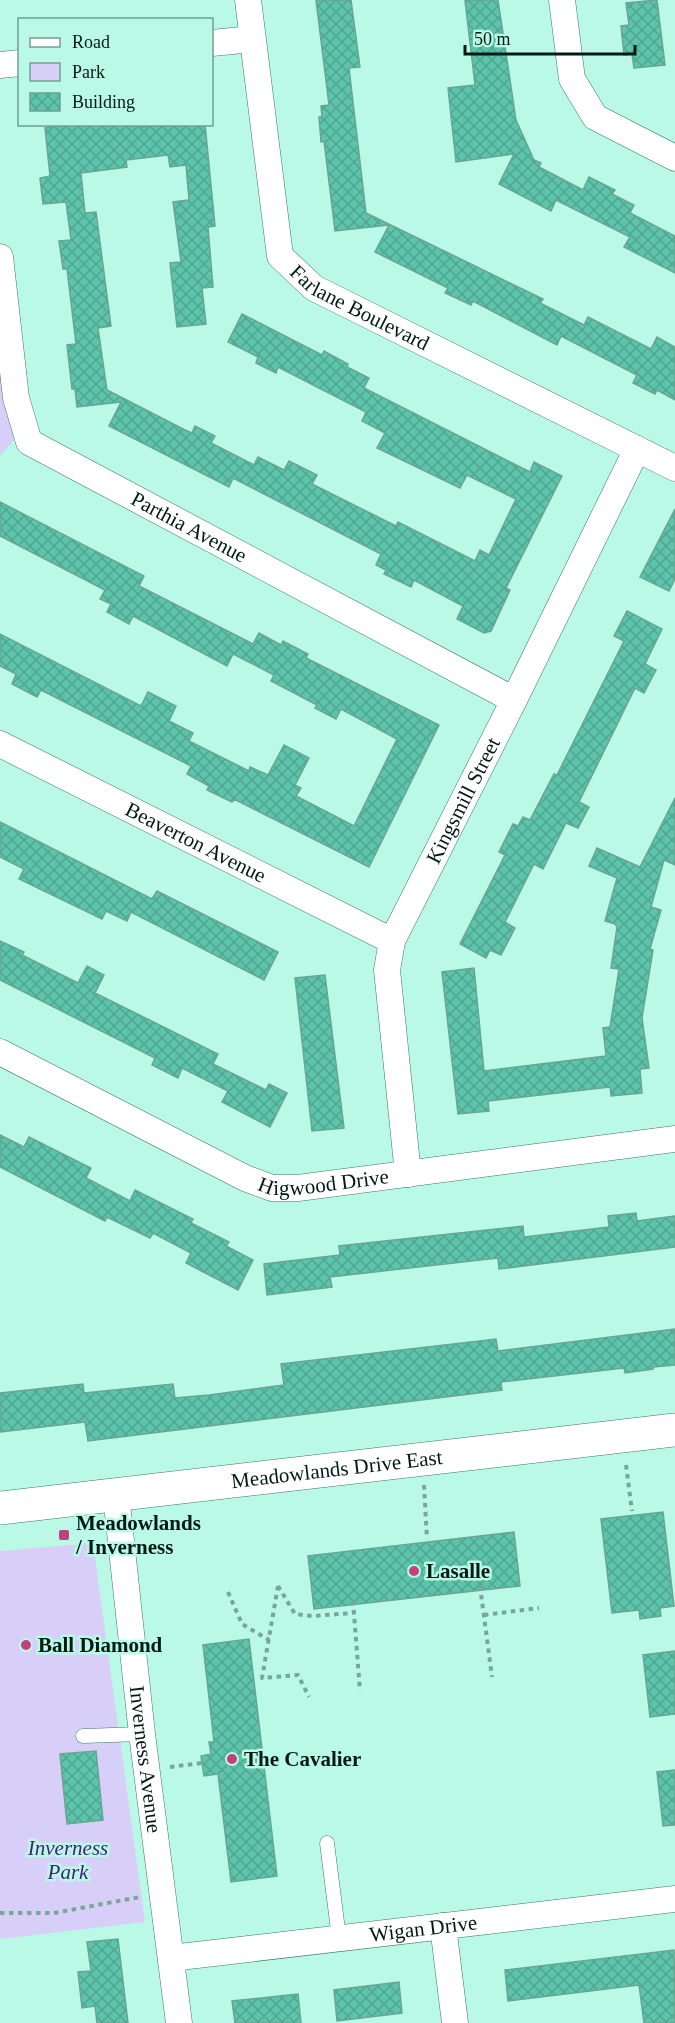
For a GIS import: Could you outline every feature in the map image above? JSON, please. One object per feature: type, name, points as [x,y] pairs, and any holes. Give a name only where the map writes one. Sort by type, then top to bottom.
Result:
[{"type":"main road","name":"Meadowlands Drive East","points":[[0,1508],[675,1431]]},
{"type":"street","name":"Farlane Boulevard","points":[[248,0],[280,256],[314,288],[675,468]]},
{"type":"street","points":[[562,0],[572,79],[595,117],[675,158]]},
{"type":"street","points":[[213,43],[252,39]]},
{"type":"street","points":[[0,64],[18,63]]},
{"type":"street","name":"Parthia Avenue","points":[[0,257],[16,398],[29,442],[514,700]]},
{"type":"street","name":"Kingsmill Street","points":[[408,1174],[387,970],[392,941],[637,449]]},
{"type":"street","name":"Beaverton Avenue","points":[[0,744],[392,941]]},
{"type":"street","name":"Higwood Drive","points":[[0,1053],[245,1178],[272,1188],[298,1188],[675,1140]]},
{"type":"street","name":"Inverness Avenue","points":[[116,1495],[146,1770],[179,2023]]},
{"type":"street","name":"Wigan Drive","points":[[171,1958],[675,1899]]},
{"type":"street","points":[[443,1926],[455,2023]]},
{"type":"lane","points":[[82,1736],[142,1734]]},
{"type":"lane","points":[[327,1843],[339,1938]]},
{"type":"path","points":[[423,1461],[427,1539]]},
{"type":"path","points":[[626,1465],[632,1511]]},
{"type":"path","points":[[309,1696],[298,1674],[262,1678],[278,1586],[295,1614],[312,1616],[353,1613]]},
{"type":"path","points":[[480,1586],[492,1677]]},
{"type":"path","points":[[228,1592],[242,1624],[269,1640]]},
{"type":"path","points":[[353,1601],[360,1691]]},
{"type":"path","points":[[484,1615],[539,1608]]},
{"type":"path","points":[[146,1770],[202,1763]]},
{"type":"path","points":[[0,1913],[54,1913],[161,1894]]},
{"type":"green space","points":[[0,328],[14,440],[0,456]]},
{"type":"green space","name":"Inverness Park","points":[[93,1543],[145,1922],[0,1939],[0,1551]]},
{"type":"building","points":[[316,0],[351,0],[360,67],[349,68],[366,213],[543,299],[540,303],[584,325],[588,317],[651,349],[657,337],[675,347],[675,400],[657,390],[655,394],[633,383],[637,375],[561,336],[557,345],[473,301],[471,305],[445,293],[448,288],[375,252],[389,225],[335,231],[324,141],[321,142],[319,117],[322,117],[321,106],[329,105]]},
{"type":"building","points":[[465,0],[498,0],[516,120],[534,160],[541,163],[539,167],[583,190],[589,177],[615,190],[612,194],[634,205],[630,213],[675,236],[675,273],[624,247],[630,237],[556,200],[551,211],[499,184],[514,154],[456,162],[448,88],[475,85]]},
{"type":"building","points":[[657,0],[665,65],[634,68],[632,54],[624,55],[621,26],[629,25],[626,3]]},
{"type":"building","points":[[60,126],[205,126],[215,226],[208,227],[213,287],[202,288],[206,324],[177,327],[170,263],[181,262],[173,202],[189,200],[186,165],[170,167],[168,155],[126,160],[127,167],[81,173],[85,213],[96,212],[111,326],[98,328],[107,390],[192,433],[195,426],[215,436],[211,443],[254,465],[258,457],[284,470],[289,461],[317,475],[312,484],[396,526],[398,522],[475,561],[480,550],[489,555],[516,499],[467,475],[460,488],[377,448],[385,433],[362,421],[366,412],[278,367],[276,373],[256,363],[258,357],[228,342],[242,314],[322,355],[324,351],[348,364],[347,367],[369,378],[364,388],[530,472],[534,462],[562,476],[506,588],[510,590],[491,631],[484,633],[457,619],[463,606],[414,580],[411,587],[384,574],[386,570],[376,565],[381,554],[233,478],[229,487],[109,426],[121,402],[77,407],[75,389],[72,389],[67,345],[76,344],[67,269],[63,269],[59,241],[71,240],[66,202],[43,204],[40,178],[50,176],[45,128]]},
{"type":"building","points":[[0,502],[144,576],[139,586],[253,644],[259,633],[281,645],[283,641],[308,654],[306,658],[439,725],[369,867],[234,799],[232,802],[207,790],[209,786],[187,774],[191,766],[41,690],[37,697],[12,684],[16,674],[0,666],[0,634],[141,706],[148,692],[176,706],[169,721],[193,733],[189,741],[249,771],[250,767],[268,775],[284,745],[309,758],[295,785],[301,788],[296,796],[354,826],[397,739],[341,709],[336,719],[315,708],[317,705],[271,681],[274,675],[233,654],[227,666],[133,616],[129,624],[107,612],[111,604],[100,599],[105,590],[0,536]]},
{"type":"building","points":[[675,509],[675,579],[669,591],[640,577]]},
{"type":"building","points":[[627,611],[662,629],[645,664],[656,670],[644,693],[635,688],[579,802],[589,807],[578,828],[566,823],[543,869],[534,864],[505,922],[515,928],[501,955],[490,950],[486,958],[460,944],[505,855],[499,852],[513,824],[518,826],[523,817],[530,820],[554,774],[557,775],[624,641],[614,636]]},
{"type":"building","points":[[675,798],[675,865],[664,860],[651,907],[661,910],[650,949],[653,950],[642,1018],[649,1068],[640,1069],[642,1093],[611,1096],[610,1087],[488,1101],[489,1111],[458,1114],[442,972],[474,968],[484,1071],[606,1056],[603,1028],[610,1027],[619,969],[611,968],[617,927],[605,921],[617,878],[589,866],[597,848],[640,867]]},
{"type":"building","points":[[0,822],[152,899],[157,891],[278,952],[264,980],[131,912],[127,921],[106,911],[102,919],[19,879],[24,869],[0,857]]},
{"type":"building","points":[[0,941],[24,952],[22,955],[78,983],[87,966],[104,975],[95,993],[218,1054],[213,1064],[266,1090],[269,1084],[287,1093],[270,1127],[222,1102],[228,1091],[182,1068],[178,1078],[152,1065],[155,1058],[0,980]]},
{"type":"building","points":[[325,975],[344,1128],[312,1131],[295,978]]},
{"type":"building","points":[[0,1135],[24,1147],[29,1137],[91,1168],[86,1178],[130,1201],[135,1190],[193,1219],[191,1223],[229,1242],[226,1246],[253,1260],[238,1290],[186,1263],[191,1253],[153,1233],[150,1238],[107,1217],[105,1221],[0,1167]]},
{"type":"building","points":[[636,1213],[637,1221],[675,1216],[675,1247],[499,1269],[498,1258],[330,1277],[332,1287],[267,1295],[264,1264],[340,1255],[339,1246],[523,1226],[524,1237],[609,1227],[608,1216]]},
{"type":"building","points":[[675,1329],[675,1365],[653,1367],[653,1369],[625,1373],[624,1368],[501,1382],[502,1390],[88,1441],[85,1422],[0,1432],[0,1393],[83,1384],[84,1393],[173,1384],[175,1398],[209,1395],[284,1385],[281,1364],[496,1339],[498,1351]]},
{"type":"building","points":[[663,1512],[674,1606],[660,1608],[661,1616],[640,1619],[639,1610],[612,1613],[601,1519]]},
{"type":"building","name":"Lasalle","points":[[514,1532],[520,1586],[314,1609],[308,1556]]},
{"type":"building","name":"The Cavalier","points":[[249,1639],[277,1876],[231,1882],[218,1774],[204,1776],[201,1756],[211,1754],[209,1742],[214,1742],[203,1645]]},
{"type":"building","points":[[675,1651],[675,1714],[650,1717],[643,1655]]},
{"type":"building","points":[[96,1751],[103,1820],[67,1824],[60,1754]]},
{"type":"building","points":[[675,1770],[675,1825],[663,1826],[657,1772]]},
{"type":"building","points":[[118,1939],[128,2023],[97,2023],[95,2006],[82,2008],[78,1972],[91,1971],[87,1942]]},
{"type":"building","points":[[674,1950],[675,2023],[644,2023],[639,1985],[508,2001],[505,1970]]},
{"type":"building","points":[[399,1982],[402,2013],[337,2021],[334,1990]]},
{"type":"building","points":[[298,1994],[301,2023],[235,2023],[232,2001]]},
{"type":"place","name":"Meadowlands / Inverness","points":[[64,1535]]},
{"type":"place","name":"Lasalle","points":[[414,1571]]},
{"type":"place","name":"Ball Diamond","points":[[26,1645]]},
{"type":"place","name":"The Cavalier","points":[[232,1759]]}]
